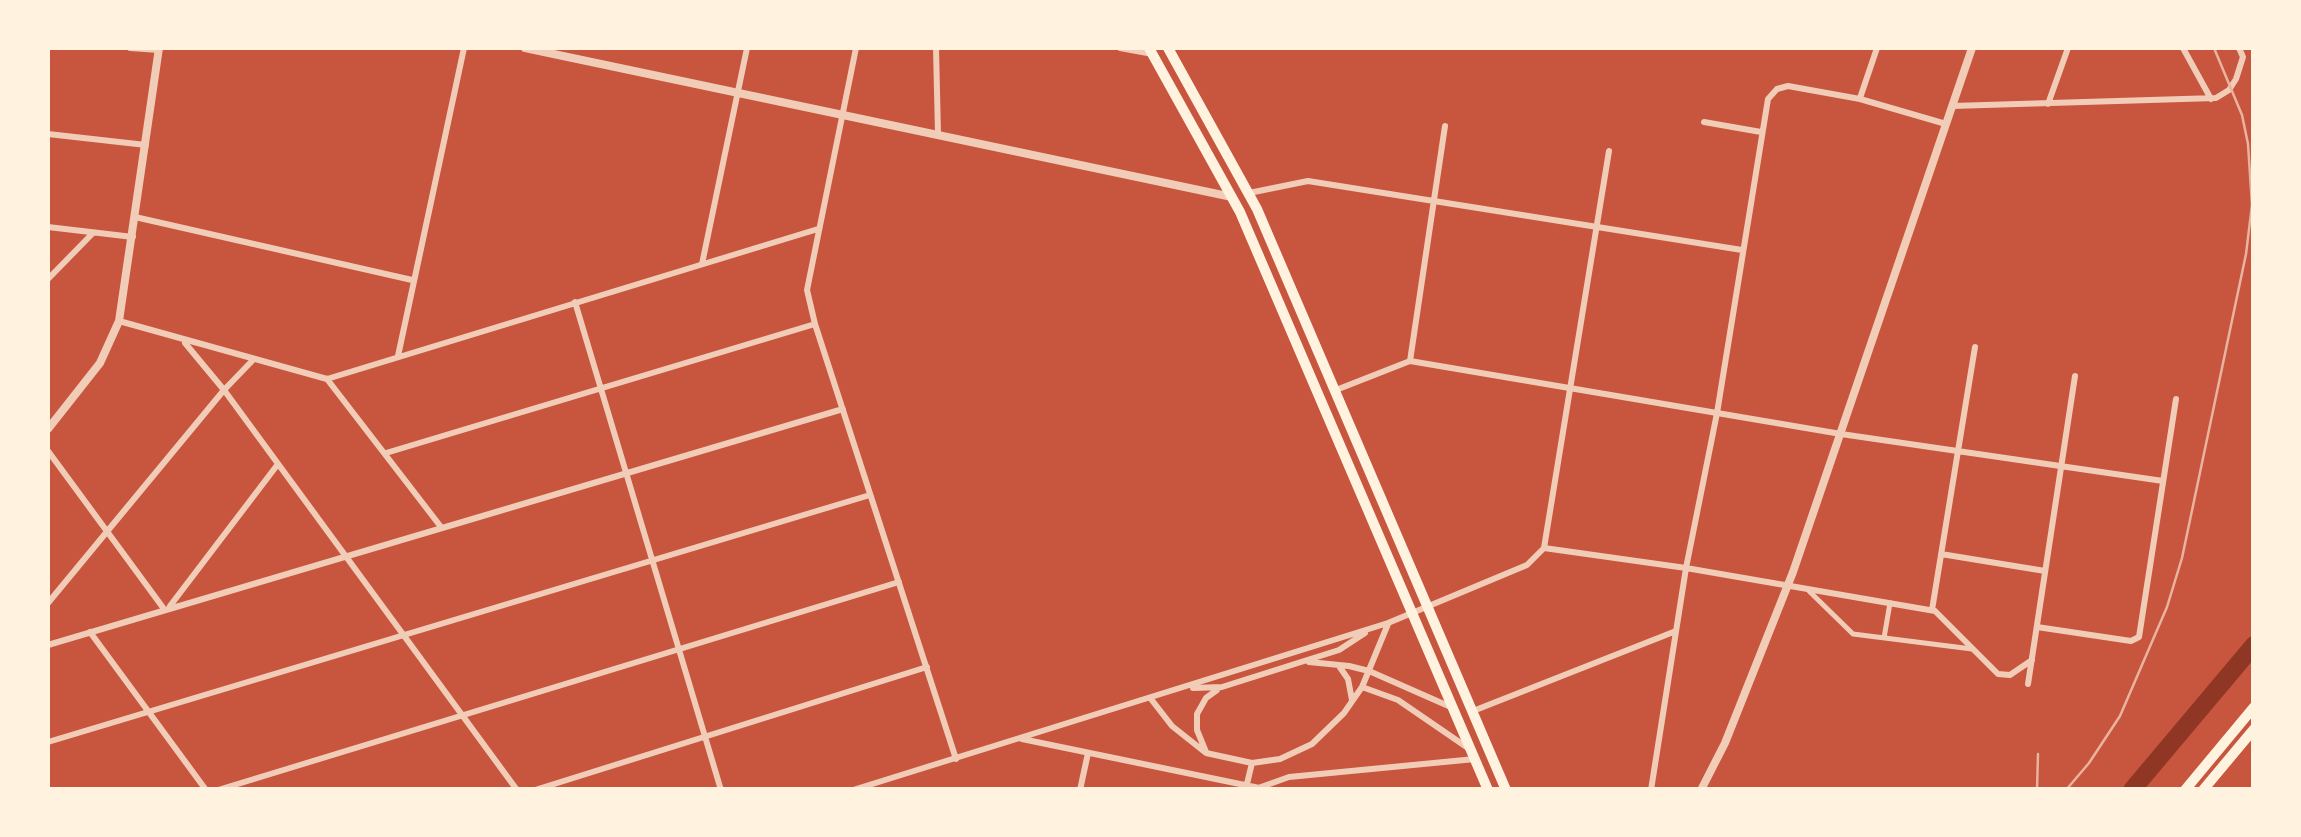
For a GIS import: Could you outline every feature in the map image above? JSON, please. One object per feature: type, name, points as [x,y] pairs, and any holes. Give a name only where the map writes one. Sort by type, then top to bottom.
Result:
[{"type":"main road","points":[[1172,50],[1249,193],[1506,790]]},
{"type":"main road","points":[[1151,51],[1232,197],[1488,790]]},
{"type":"main road","points":[[1222,176],[1235,190],[1249,193]]},
{"type":"main road","points":[[1232,197],[1250,204],[1267,235]]},
{"type":"main road","points":[[1454,708],[1467,716],[1489,749]]},
{"type":"main road","points":[[2185,790],[2254,708]]},
{"type":"main road","points":[[2203,790],[2254,729]]},
{"type":"street","points":[[48,429],[100,363],[119,321],[159,49],[130,48]]},
{"type":"street","points":[[398,356],[464,48]]},
{"type":"street","points":[[525,48],[1232,197]]},
{"type":"street","points":[[702,264],[748,48]]},
{"type":"street","points":[[856,48],[807,290],[956,759]]},
{"type":"street","points":[[936,48],[938,134]]},
{"type":"street","points":[[1120,48],[1151,51]]},
{"type":"street","points":[[1860,99],[1877,48]]},
{"type":"street","points":[[1701,790],[1725,743],[1788,587],[1972,48]]},
{"type":"street","points":[[2048,104],[2068,48]]},
{"type":"street","points":[[2182,48],[2211,99]]},
{"type":"street","points":[[1952,106],[2211,99],[2232,87],[2242,60],[2239,48]]},
{"type":"street","points":[[1650,790],[1686,568],[1717,413],[1765,106],[1772,93],[1788,86],[1860,99],[1946,124]]},
{"type":"street","points":[[1704,122],[1761,132]]},
{"type":"street","points":[[1410,361],[1445,126]]},
{"type":"street","points":[[48,134],[146,145]]},
{"type":"street","points":[[853,790],[880,785],[1388,623],[1527,566],[1544,548],[1609,151]]},
{"type":"street","points":[[1249,193],[1308,181],[1742,250]]},
{"type":"street","points":[[135,217],[412,280]]},
{"type":"street","points":[[48,228],[133,237]]},
{"type":"street","points":[[119,321],[327,379],[818,229]]},
{"type":"street","points":[[48,279],[93,233]]},
{"type":"street","points":[[576,302],[721,790]]},
{"type":"street","points":[[386,453],[815,324]]},
{"type":"street","points":[[184,342],[224,390],[517,790]]},
{"type":"street","points":[[1932,610],[1976,347]]},
{"type":"street","points":[[48,603],[253,360]]},
{"type":"street","points":[[1336,390],[1410,361],[1842,434],[2163,480]]},
{"type":"street","points":[[2028,684],[2075,376]]},
{"type":"street","points":[[327,379],[441,527]]},
{"type":"street","points":[[2037,627],[2137,639],[2176,400]]},
{"type":"street","points":[[48,645],[842,409]]},
{"type":"street","points":[[48,451],[166,609]]},
{"type":"street","points":[[166,609],[278,464]]},
{"type":"street","points":[[48,742],[870,495]]},
{"type":"street","points":[[1544,548],[1932,610],[2003,676],[2032,660]]},
{"type":"street","points":[[1941,554],[2046,571]]},
{"type":"street","points":[[218,790],[899,582]]},
{"type":"street","points":[[1809,591],[1853,634],[1974,650]]},
{"type":"street","points":[[1884,638],[1890,603]]},
{"type":"street","points":[[1150,699],[1172,726],[1206,753],[1252,763],[1280,760],[1312,744],[1335,724],[1362,687],[1388,623]]},
{"type":"street","points":[[1186,688],[1222,687],[1339,650],[1374,627]]},
{"type":"street","points":[[1473,711],[1676,631]]},
{"type":"street","points":[[90,632],[206,790]]},
{"type":"street","points":[[1302,662],[1369,671],[1454,708]]},
{"type":"street","points":[[1337,664],[1348,679],[1352,701]]},
{"type":"street","points":[[536,790],[927,667]]},
{"type":"street","points":[[1206,753],[1197,730],[1197,714],[1206,698],[1222,687]]},
{"type":"street","points":[[1362,687],[1418,712],[1473,755]]},
{"type":"street","points":[[1418,712],[1430,698]]},
{"type":"street","points":[[1020,739],[1246,788],[1289,777],[1473,755]]},
{"type":"street","points":[[1080,790],[1088,753]]},
{"type":"street","points":[[1246,788],[1252,763]]},
{"type":"street","points":[[1260,787],[1269,790]]},
{"type":"waterway","points":[[2132,790],[2254,645]]},
{"type":"railway","points":[[2066,790],[2120,716],[2167,607],[2182,558],[2246,254],[2252,205],[2248,144],[2242,115],[2214,48]]},
{"type":"railway","points":[[2037,790],[2038,754]]}]
